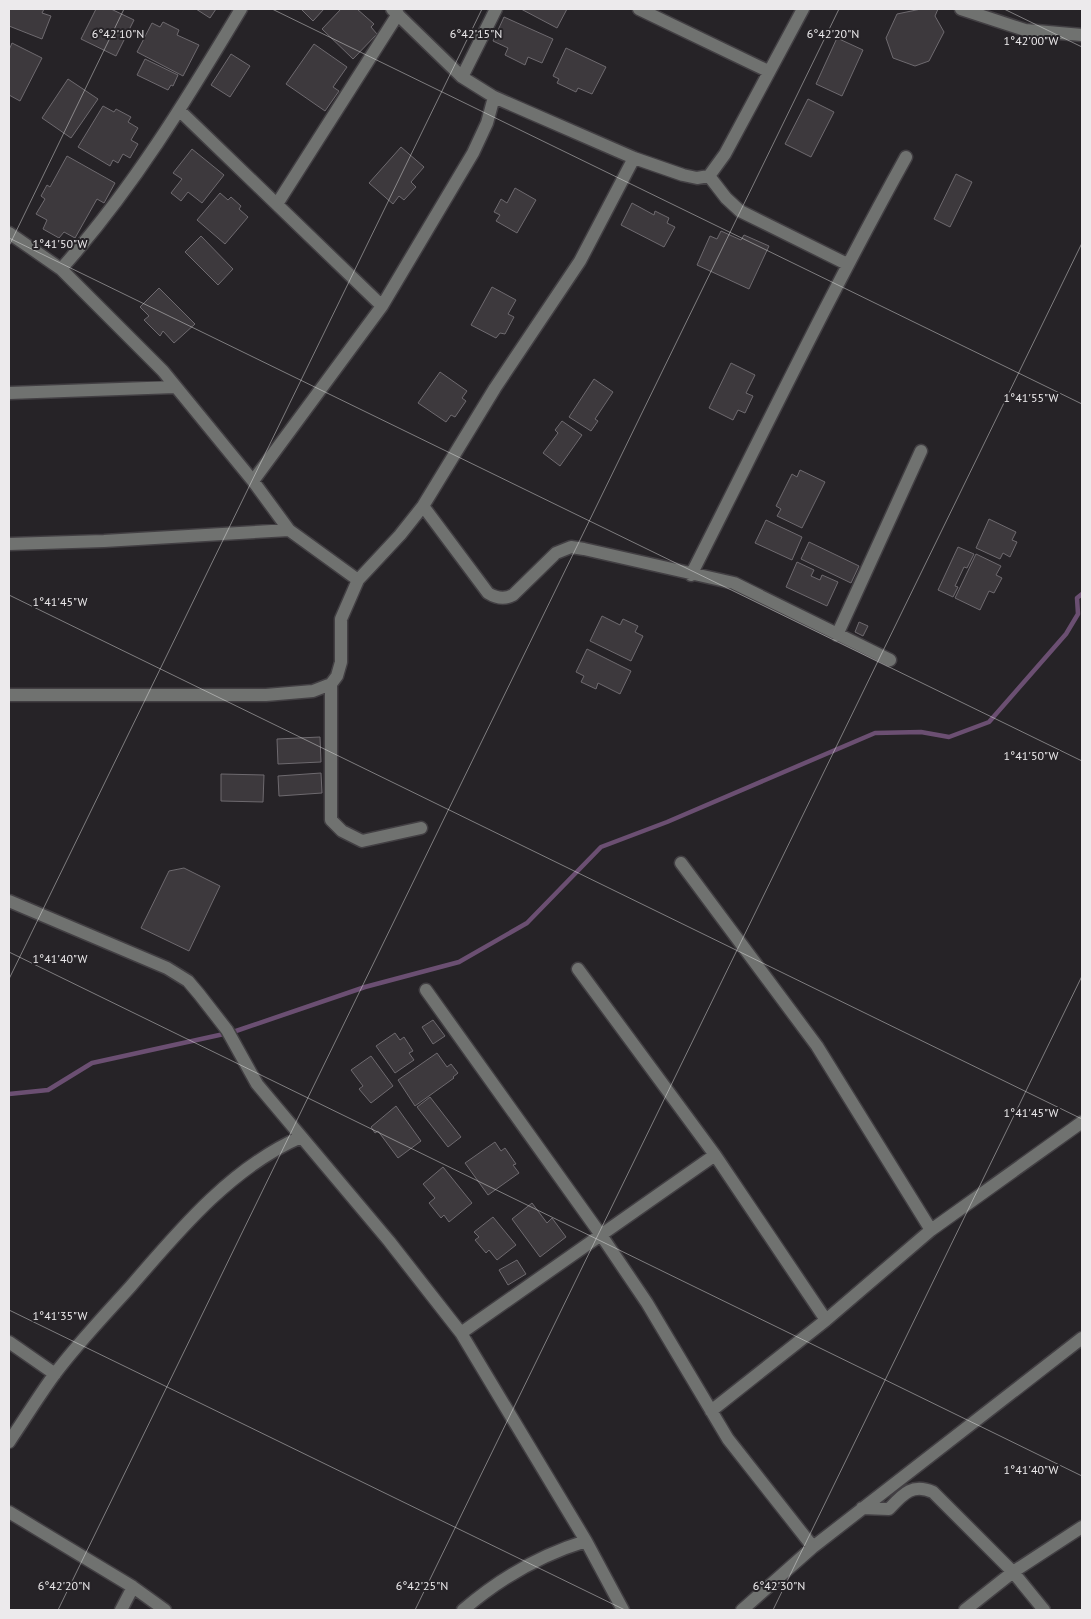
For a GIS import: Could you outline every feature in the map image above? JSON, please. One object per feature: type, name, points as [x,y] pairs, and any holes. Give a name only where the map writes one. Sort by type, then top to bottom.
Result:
[{"type":"street","points":[[61,268],[91,235],[180,111],[241,9]]},
{"type":"street","points":[[462,77],[496,9]]},
{"type":"street","points":[[639,9],[768,71]]},
{"type":"street","points":[[277,204],[395,12],[462,77],[494,97],[634,158],[697,178],[709,176],[725,154],[802,9]]},
{"type":"street","points":[[961,9],[1025,30],[1082,35]]},
{"type":"street","points":[[253,481],[382,306],[473,153],[487,123],[494,97]]},
{"type":"street","points":[[180,111],[382,306]]},
{"type":"street","points":[[691,575],[787,387],[847,264],[906,157]]},
{"type":"street","points":[[9,695],[266,695],[313,691],[331,684],[338,676],[341,662],[342,619],[358,580],[400,535],[423,506],[495,388],[580,261],[634,158]]},
{"type":"street","points":[[709,176],[726,198],[740,210],[847,264]]},
{"type":"street","points":[[9,233],[61,268],[163,371],[253,481],[289,530],[358,580]]},
{"type":"street","points":[[9,393],[175,387]]},
{"type":"street","points":[[836,635],[920,451]]},
{"type":"street","points":[[423,506],[488,593],[495,597],[513,596],[556,553],[571,548],[584,548],[691,575],[734,583],[890,660]]},
{"type":"street","points":[[9,544],[104,541],[289,530]]},
{"type":"street","points":[[331,684],[331,820],[342,831],[362,841],[421,828]]},
{"type":"street","points":[[681,863],[818,1046],[931,1230]]},
{"type":"street","points":[[9,901],[168,968],[188,981],[229,1034],[256,1084],[388,1241],[461,1333],[586,1541],[623,1610]]},
{"type":"street","points":[[578,969],[715,1155],[826,1320]]},
{"type":"street","points":[[426,990],[601,1235],[647,1303],[728,1439],[813,1547]]},
{"type":"street","points":[[711,1411],[826,1320],[931,1230],[1082,1122]]},
{"type":"street","points":[[9,1442],[55,1374],[152,1261],[209,1201],[256,1161],[279,1146],[301,1137]]},
{"type":"street","points":[[461,1333],[715,1155]]},
{"type":"street","points":[[742,1610],[813,1547],[1082,1338]]},
{"type":"street","points":[[9,1342],[55,1374]]},
{"type":"street","points":[[862,1508],[889,1509],[905,1492],[914,1488],[924,1488],[937,1496],[1012,1572],[1044,1610]]},
{"type":"street","points":[[9,1512],[133,1587],[165,1610]]},
{"type":"street","points":[[965,1610],[1012,1572],[1082,1527]]},
{"type":"street","points":[[463,1610],[521,1568],[558,1550],[586,1541]]},
{"type":"street","points":[[121,1610],[133,1587]]},
{"type":"building","points":[[9,9],[44,9],[42,13],[51,16],[42,39],[9,26]]},
{"type":"building","points":[[96,9],[111,9],[134,20],[116,56],[81,39]]},
{"type":"building","points":[[196,9],[216,9],[210,18]]},
{"type":"building","points":[[301,9],[324,9],[313,21]]},
{"type":"building","points":[[341,9],[357,9],[374,24],[371,27],[377,34],[353,59],[322,29]]},
{"type":"building","points":[[521,9],[567,9],[557,28]]},
{"type":"building","points":[[921,9],[938,9],[935,16],[944,32],[929,61],[915,66],[893,58],[886,38],[897,14]]},
{"type":"building","points":[[504,17],[553,39],[542,63],[528,57],[525,65],[505,55],[508,48],[493,41]]},
{"type":"building","points":[[163,22],[179,30],[177,35],[199,45],[183,76],[137,52],[152,23],[160,27]]},
{"type":"building","points":[[837,38],[863,50],[842,96],[816,84]]},
{"type":"building","points":[[12,43],[42,58],[20,101],[9,95],[9,50]]},
{"type":"building","points":[[314,44],[347,67],[333,87],[339,91],[325,111],[286,84]]},
{"type":"building","points":[[566,48],[606,67],[592,94],[578,88],[576,92],[557,83],[559,79],[553,76]]},
{"type":"building","points":[[231,54],[250,66],[230,97],[211,85]]},
{"type":"building","points":[[145,59],[178,75],[173,86],[171,85],[168,90],[137,75]]},
{"type":"building","points":[[68,79],[98,99],[71,138],[42,118]]},
{"type":"building","points":[[808,99],[834,112],[811,157],[785,144]]},
{"type":"building","points":[[103,106],[114,112],[116,109],[131,117],[128,122],[138,128],[131,140],[138,144],[130,158],[123,154],[118,163],[113,160],[110,166],[78,147]]},
{"type":"building","points":[[401,147],[424,167],[411,182],[416,187],[404,200],[399,196],[393,204],[369,183]]},
{"type":"building","points":[[192,149],[224,175],[202,203],[188,192],[181,201],[171,193],[182,179],[173,173]]},
{"type":"building","points":[[67,156],[115,183],[104,203],[97,199],[75,238],[64,232],[59,238],[43,229],[47,220],[36,214],[45,199],[41,196],[47,185],[50,187]]},
{"type":"building","points":[[956,174],[972,182],[950,227],[934,219]]},
{"type":"building","points":[[515,188],[536,200],[517,233],[496,221],[500,215],[494,212],[501,199],[507,203]]},
{"type":"building","points":[[220,193],[228,200],[231,197],[241,206],[239,209],[248,217],[225,244],[197,220]]},
{"type":"building","points":[[632,203],[654,215],[655,211],[669,218],[667,223],[675,227],[664,247],[621,225]]},
{"type":"building","points":[[721,231],[741,240],[744,235],[769,246],[749,289],[697,265],[710,236],[717,239]]},
{"type":"building","points":[[201,236],[233,269],[218,285],[185,252]]},
{"type":"building","points":[[492,287],[516,300],[508,314],[514,317],[505,334],[500,333],[496,338],[471,325]]},
{"type":"building","points":[[159,288],[195,324],[174,343],[163,331],[160,336],[144,320],[149,316],[140,307]]},
{"type":"building","points":[[731,363],[755,375],[746,393],[753,396],[745,413],[738,410],[733,420],[709,408]]},
{"type":"building","points":[[440,372],[467,391],[462,398],[466,401],[455,417],[451,415],[446,422],[418,403]]},
{"type":"building","points":[[594,379],[613,392],[595,419],[598,421],[591,431],[569,417]]},
{"type":"building","points":[[562,421],[582,435],[560,466],[543,453],[558,433],[555,430]]},
{"type":"building","points":[[800,470],[825,482],[802,528],[777,516],[781,509],[776,506],[792,474],[797,477]]},
{"type":"building","points":[[989,519],[1016,532],[1012,540],[1017,542],[1010,557],[1003,553],[1000,559],[976,548]]},
{"type":"building","points":[[766,520],[802,537],[792,560],[755,543]]},
{"type":"building","points":[[809,542],[859,566],[851,583],[801,559]]},
{"type":"building","points":[[958,547],[974,554],[967,568],[964,567],[955,586],[958,587],[953,597],[938,590]]},
{"type":"building","points":[[976,554],[1001,566],[996,575],[1002,578],[994,593],[989,591],[980,610],[955,598]]},
{"type":"building","points":[[797,562],[814,570],[811,576],[820,580],[822,575],[838,582],[827,606],[786,587]]},
{"type":"building","points":[[602,616],[620,625],[623,619],[638,626],[635,632],[643,636],[631,661],[590,641]]},
{"type":"building","points":[[859,622],[868,626],[863,636],[855,632]]},
{"type":"building","points":[[587,649],[631,671],[620,694],[598,683],[596,689],[581,682],[584,676],[576,672]]},
{"type":"building","points":[[320,737],[321,762],[278,764],[277,739]]},
{"type":"building","points":[[321,773],[322,793],[279,796],[278,776]]},
{"type":"building","points":[[221,774],[264,775],[263,802],[221,801]]},
{"type":"building","points":[[184,868],[220,886],[189,951],[141,928],[169,871]]},
{"type":"building","points":[[433,1020],[445,1036],[433,1044],[422,1027]]},
{"type":"building","points":[[395,1033],[400,1040],[404,1037],[413,1051],[409,1053],[414,1060],[395,1073],[376,1046]]},
{"type":"building","points":[[437,1053],[447,1067],[451,1064],[458,1073],[454,1078],[415,1106],[398,1080]]},
{"type":"building","points":[[371,1056],[393,1086],[371,1103],[359,1089],[363,1086],[351,1070]]},
{"type":"building","points":[[430,1097],[461,1137],[448,1147],[417,1107]]},
{"type":"building","points":[[396,1106],[421,1141],[398,1158],[378,1131],[375,1133],[371,1127]]},
{"type":"building","points":[[495,1142],[501,1151],[505,1148],[516,1164],[513,1165],[519,1173],[488,1195],[465,1163]]},
{"type":"building","points":[[443,1167],[472,1203],[449,1222],[444,1215],[441,1218],[429,1203],[435,1198],[423,1184]]},
{"type":"building","points":[[532,1203],[547,1223],[552,1218],[566,1237],[540,1257],[512,1219]]},
{"type":"building","points":[[493,1217],[516,1245],[497,1260],[489,1250],[486,1253],[475,1240],[479,1237],[474,1232]]},
{"type":"building","points":[[517,1260],[526,1274],[508,1285],[499,1270]]},
{"type":"waterway","points":[[9,1094],[48,1090],[92,1063],[233,1032],[365,987],[459,962],[527,923],[601,847],[667,822],[875,733],[921,732],[949,737],[989,722],[1066,634],[1078,614],[1077,598],[1082,594]]}]
